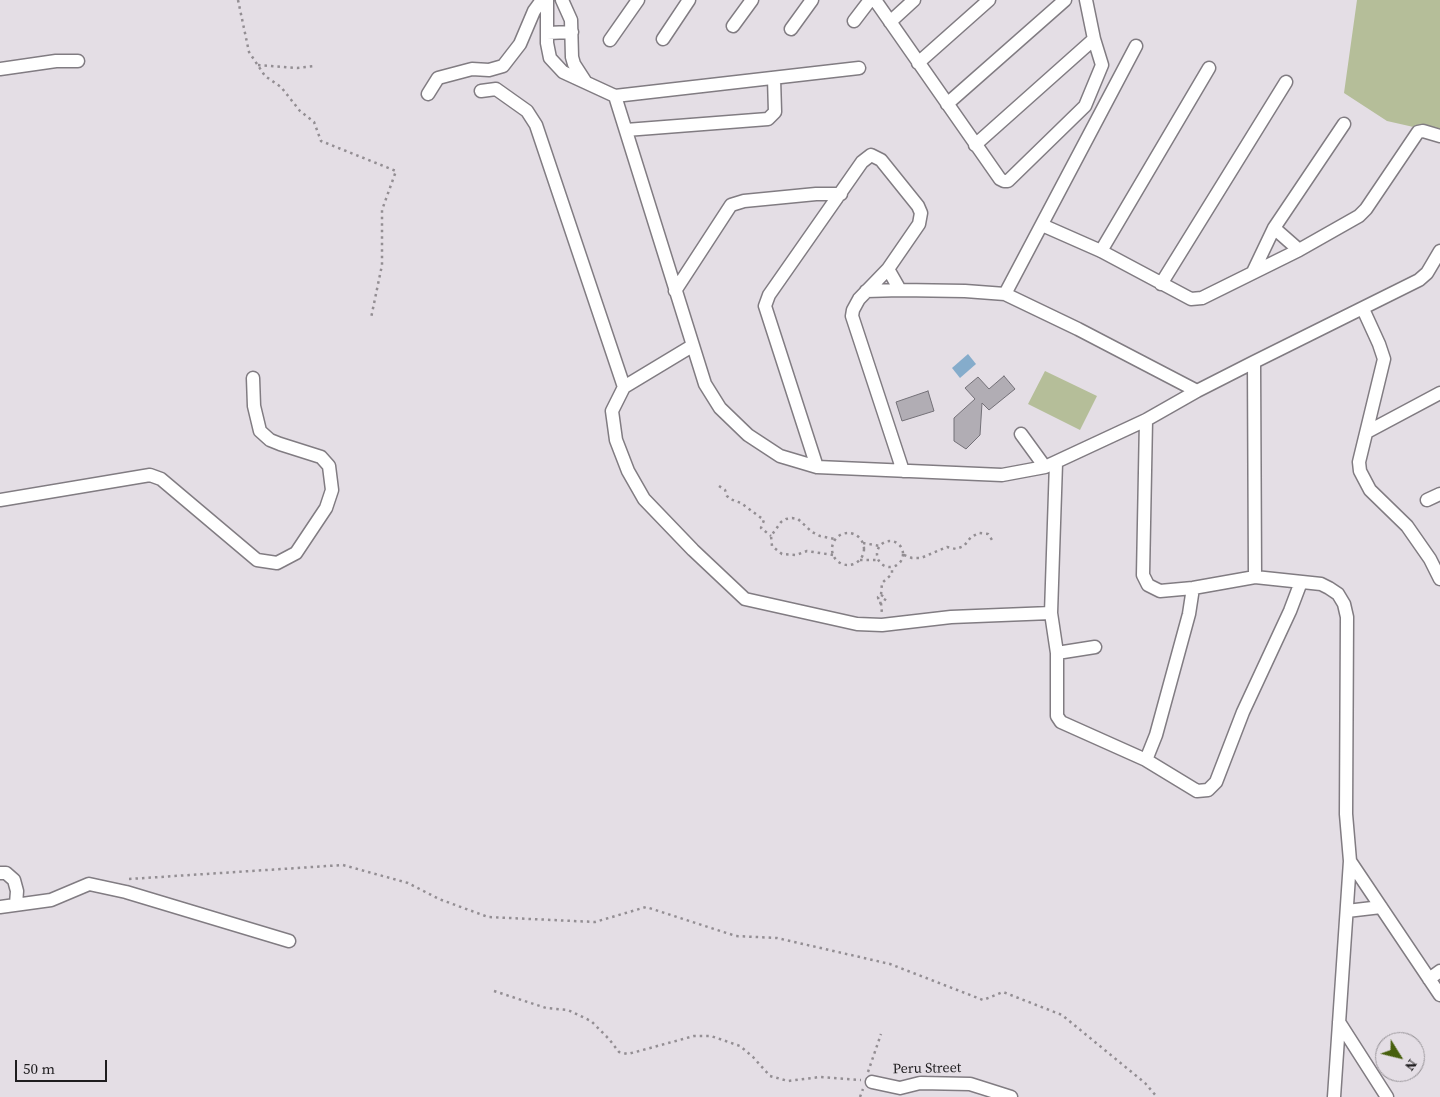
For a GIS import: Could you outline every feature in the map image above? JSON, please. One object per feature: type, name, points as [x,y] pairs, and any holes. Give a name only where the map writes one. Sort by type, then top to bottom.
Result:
[{"type":"street","points":[[428,94],[438,78],[472,69],[489,70],[503,66],[520,44],[534,11],[542,0]]},
{"type":"street","points":[[547,0],[547,44],[553,63],[563,72],[615,96],[859,68]]},
{"type":"street","points":[[562,0],[571,26],[572,57],[574,64],[585,81]]},
{"type":"street","points":[[610,40],[638,0]]},
{"type":"street","points":[[662,39],[689,0]]},
{"type":"street","points":[[733,26],[752,0]]},
{"type":"street","points":[[791,29],[812,0]]},
{"type":"street","points":[[854,21],[870,0]]},
{"type":"street","points":[[875,0],[975,145],[1000,179],[1008,181],[1085,106],[1102,65],[1094,39],[1086,0]]},
{"type":"street","points":[[890,22],[914,0]]},
{"type":"street","points":[[918,63],[989,0]]},
{"type":"street","points":[[947,104],[1065,0]]},
{"type":"street","points":[[547,27],[571,26]]},
{"type":"street","points":[[975,145],[1094,39]]},
{"type":"street","points":[[1005,294],[1136,46]]},
{"type":"street","points":[[0,69],[56,61],[78,60]]},
{"type":"street","points":[[1101,251],[1209,68]]},
{"type":"street","points":[[626,130],[768,119],[775,112],[774,78]]},
{"type":"street","points":[[1161,284],[1286,82]]},
{"type":"street","points":[[481,91],[496,89],[528,111],[536,125],[624,387]]},
{"type":"street","points":[[615,96],[705,384],[720,408],[748,435],[780,456],[817,467],[1002,475],[1050,465],[1146,420],[1197,391],[1419,280],[1427,273],[1440,251]]},
{"type":"street","points":[[1253,272],[1274,228],[1344,124]]},
{"type":"street","points":[[1042,224],[1101,251],[1191,299],[1202,298],[1299,250],[1363,212],[1418,132],[1423,131],[1440,136]]},
{"type":"street","points":[[817,467],[765,306],[769,295],[862,162],[871,155],[882,160],[918,206],[921,213],[919,224],[888,269],[856,304],[852,316],[903,471]]},
{"type":"street","points":[[675,291],[726,204],[816,194],[841,194]]},
{"type":"street","points":[[1274,228],[1299,250]]},
{"type":"street","points":[[888,269],[900,290]]},
{"type":"street","points":[[866,291],[965,291],[1005,294],[1078,329],[1197,391]]},
{"type":"street","points":[[1363,309],[1384,359],[1359,462],[1360,471],[1364,482],[1370,490],[1407,526],[1430,559],[1440,579]]},
{"type":"street","points":[[692,346],[624,387],[612,411],[616,440],[628,471],[644,499],[693,550],[745,599],[857,624],[882,625],[952,617],[1051,612]]},
{"type":"street","points":[[1254,362],[1255,577]]},
{"type":"street","points":[[0,500],[150,474],[161,479],[257,560],[277,563],[296,552],[326,508],[332,490],[329,466],[321,457],[275,442],[260,431],[254,406],[252,378]]},
{"type":"street","points":[[1367,432],[1440,392]]},
{"type":"street","points":[[1146,420],[1143,575],[1148,585],[1160,591],[1193,588],[1255,577],[1321,584],[1338,594],[1344,604],[1347,617],[1346,814],[1350,860],[1334,1097]]},
{"type":"street","points":[[1021,434],[1050,465],[1051,612],[1057,653],[1057,716],[1061,722],[1146,760],[1197,790],[1208,790],[1216,782],[1243,712],[1290,611],[1301,582]]},
{"type":"street","points":[[1427,500],[1440,494]]},
{"type":"street","points":[[1146,760],[1156,735],[1190,614],[1193,588]]},
{"type":"street","points":[[1057,653],[1095,647]]},
{"type":"street","points":[[1350,860],[1440,994]]},
{"type":"street","points":[[0,873],[6,873],[14,880],[17,892],[16,904]]},
{"type":"street","points":[[0,907],[51,900],[89,884],[126,892],[289,941]]},
{"type":"street","points":[[1346,911],[1381,906]]},
{"type":"street","points":[[1429,979],[1440,972]]},
{"type":"street","points":[[1339,1022],[1387,1097]]},
{"type":"street","name":"Peru Street","points":[[869,1082],[900,1092],[920,1082],[970,1084],[1011,1097]]},
{"type":"path","points":[[238,0],[249,52],[265,76],[281,87],[300,111],[314,122],[321,141],[396,171],[382,210],[382,265],[371,318]]},
{"type":"path","points":[[258,65],[297,68],[315,66]]},
{"type":"path","points":[[719,486],[725,490],[730,499],[734,502],[742,503],[764,520],[761,528],[771,536]]},
{"type":"path","points":[[833,555],[807,551],[796,555],[782,554],[772,546],[771,536],[781,522],[792,518],[798,519],[812,532],[820,536],[836,539]]},
{"type":"path","points":[[860,560],[864,551],[863,543],[858,537],[851,533],[843,534],[836,539],[833,544],[833,555],[836,560],[846,565],[860,560],[878,560]]},
{"type":"path","points":[[904,555],[912,558],[921,558],[948,547],[956,549],[964,546],[971,537],[980,533],[988,534],[992,540]]},
{"type":"path","points":[[887,541],[895,542],[902,547],[904,555],[900,563],[892,567],[885,566],[878,560],[877,554],[880,546],[887,541]]},
{"type":"path","points":[[863,543],[880,546]]},
{"type":"path","points":[[881,595],[882,583],[892,574],[892,567]]},
{"type":"path","points":[[123,880],[343,865],[408,883],[439,899],[488,917],[595,922],[646,907],[736,936],[777,938],[890,964],[983,1000],[1002,992],[1062,1015],[1145,1083],[1157,1097]]},
{"type":"path","points":[[494,991],[546,1008],[568,1010],[591,1021],[619,1052],[628,1054],[694,1036],[711,1036],[740,1046],[770,1076],[788,1081],[820,1077],[869,1082]]},
{"type":"path","points":[[860,1097],[869,1082],[881,1034]]},
{"type":"green space","points":[[1357,0],[1440,0],[1440,133],[1387,121],[1344,93]]},
{"type":"green space","points":[[1045,371],[1097,396],[1080,430],[1028,404]]},
{"type":"water","points":[[968,354],[976,364],[960,378],[952,368]]},
{"type":"building","points":[[1004,376],[1015,389],[989,410],[982,403],[980,435],[966,449],[954,441],[954,418],[975,399],[965,388],[978,377],[989,389]]},
{"type":"building","points":[[928,391],[934,411],[902,421],[896,402]]}]
